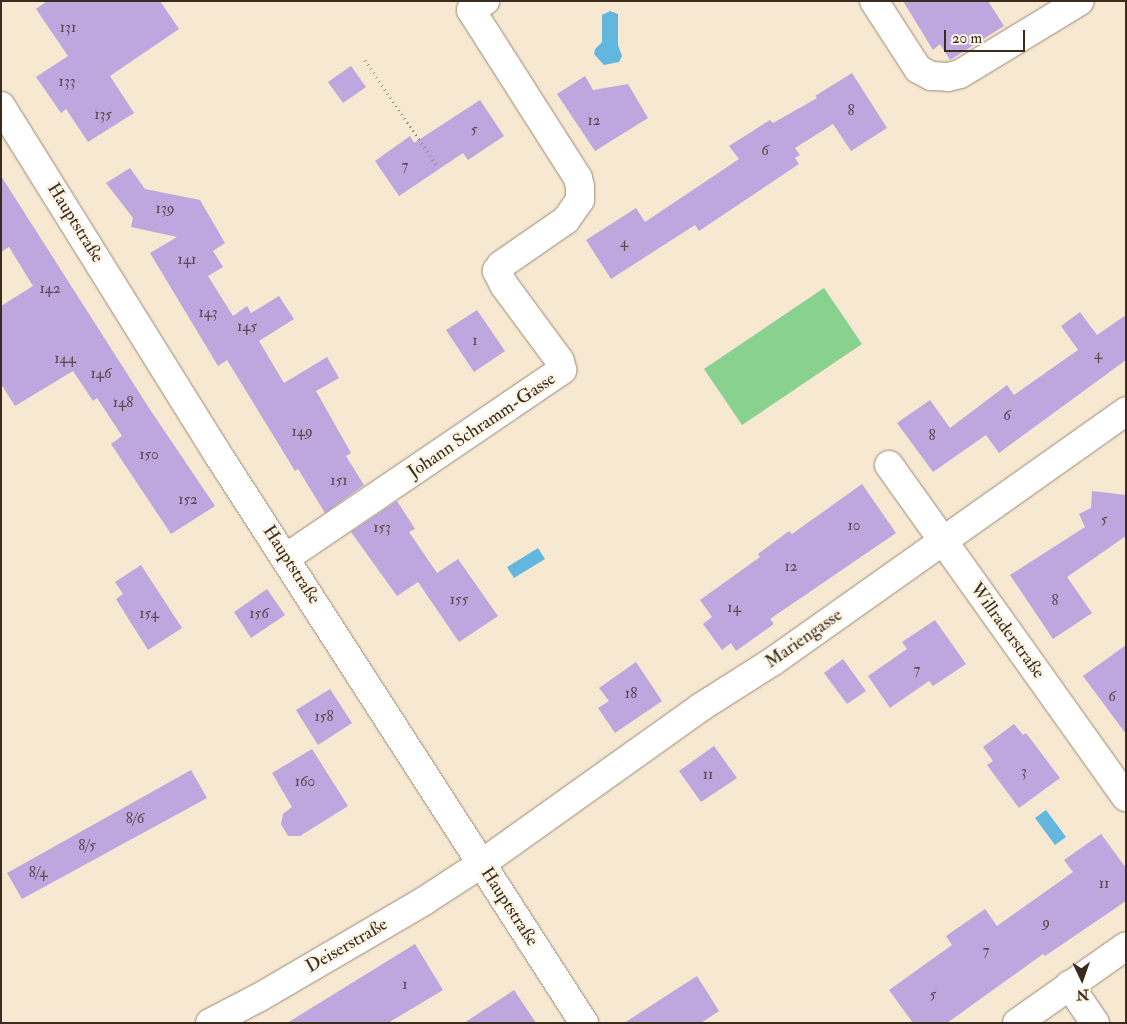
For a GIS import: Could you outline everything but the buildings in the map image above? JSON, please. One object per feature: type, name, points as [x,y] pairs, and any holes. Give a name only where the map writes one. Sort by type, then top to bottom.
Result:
[{"type":"street","name":"Johann Schramm-Gasse","points":[[287,557],[562,370],[560,361],[504,285],[497,271],[501,265],[566,220],[580,200],[580,187],[578,178],[471,10],[485,1]]},
{"type":"street","points":[[874,1],[918,69],[931,76],[948,77],[960,74],[1080,1]]},
{"type":"street","name":"Hauptstraße","points":[[1,106],[217,453],[287,557],[584,1023]]},
{"type":"street","name":"Mariengasse","points":[[481,864],[700,707],[772,662],[1126,411]]},
{"type":"street","name":"Willraderstraße","points":[[889,465],[1126,797]]},
{"type":"street","name":"Deiserstraße","points":[[210,1023],[260,997],[416,906],[481,864]]},
{"type":"street","points":[[1017,1023],[1126,946]]},
{"type":"street","points":[[1070,985],[1095,1023]]},
{"type":"path","points":[[365,60],[437,166]]},
{"type":"green space","points":[[824,288],[862,344],[742,425],[704,369]]},
{"type":"water","points":[[610,11],[618,14],[618,45],[622,56],[619,62],[604,65],[594,54],[595,49],[602,42],[602,15]]},
{"type":"water","points":[[538,548],[545,559],[514,578],[507,567]]},
{"type":"water","points":[[1046,810],[1066,837],[1055,845],[1035,818]]}]
